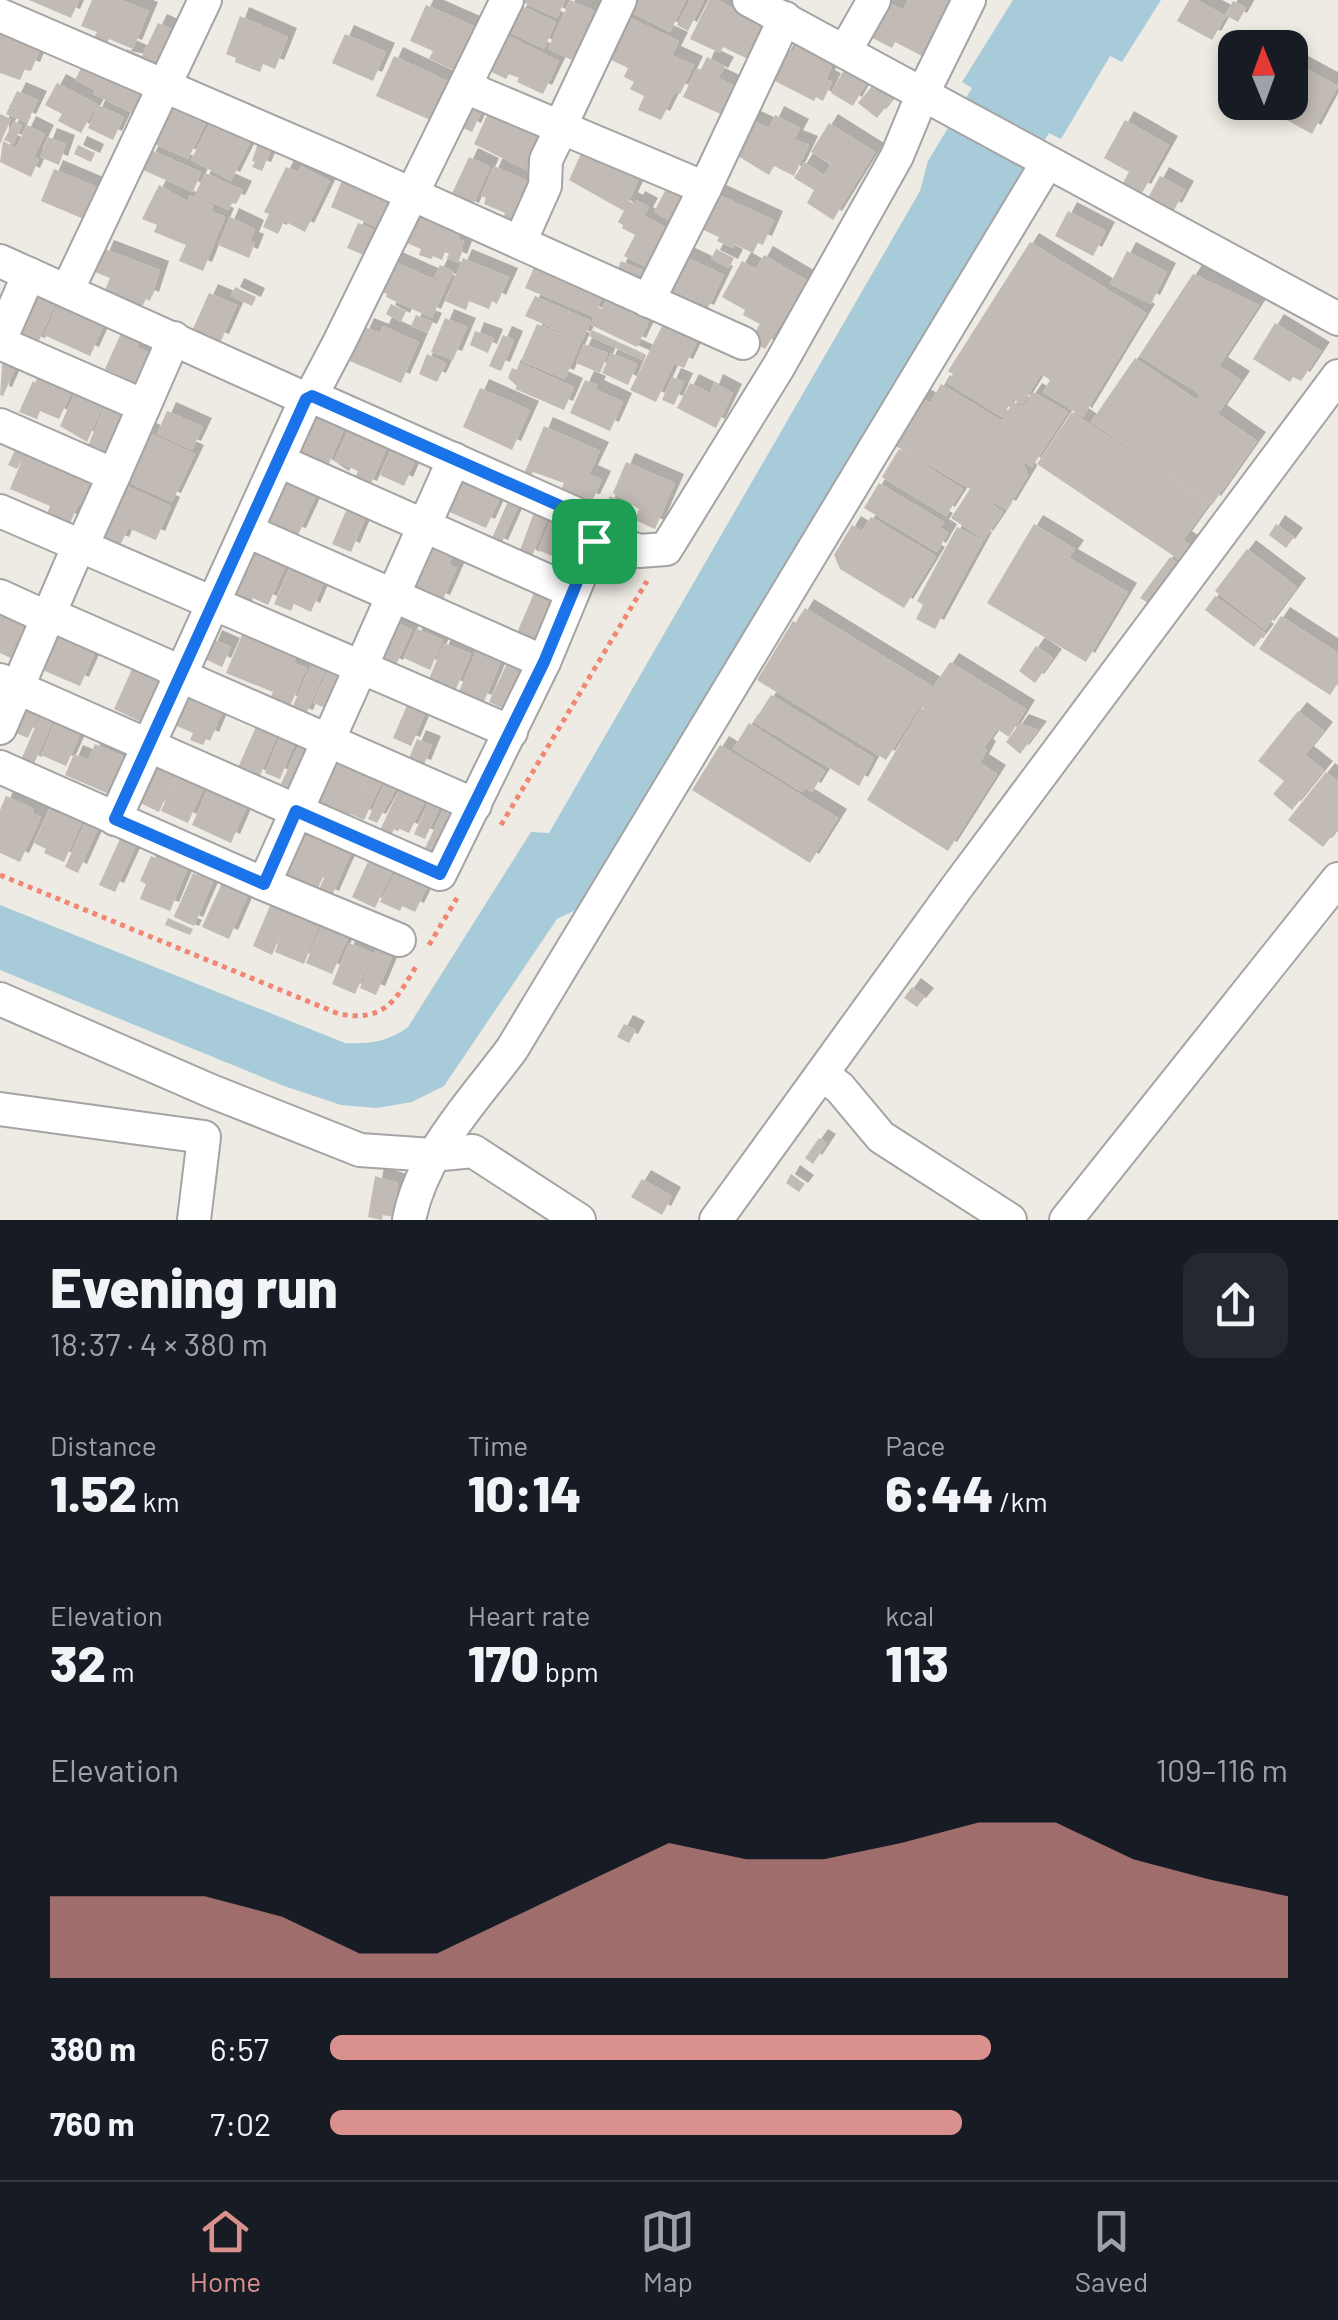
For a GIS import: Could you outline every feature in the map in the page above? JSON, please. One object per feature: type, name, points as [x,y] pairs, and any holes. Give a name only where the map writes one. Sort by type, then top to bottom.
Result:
[{"type":"street","points":[[66,291],[205,0]]},
{"type":"street","points":[[115,819],[278,461],[413,196],[507,0]]},
{"type":"street","points":[[520,242],[544,186],[546,160],[620,0]]},
{"type":"street","points":[[749,0],[1338,319]]},
{"type":"street","points":[[845,51],[874,0]]},
{"type":"street","points":[[594,541],[612,540],[639,551],[666,549],[779,366],[856,231],[897,156],[968,0]]},
{"type":"street","points":[[0,15],[744,343]]},
{"type":"street","points":[[648,300],[785,18]]},
{"type":"street","points":[[466,86],[705,188]]},
{"type":"street","points":[[409,1220],[415,1190],[432,1155],[512,1049],[1044,161]]},
{"type":"street","points":[[9,684],[440,874],[511,732],[601,524],[14,267],[0,341],[144,406]]},
{"type":"street","points":[[0,728],[9,684],[48,616],[174,338]]},
{"type":"street","points":[[716,1220],[1338,376]]},
{"type":"street","points":[[0,424],[114,475]]},
{"type":"street","points":[[264,884],[454,458]]},
{"type":"street","points":[[278,461],[573,592]]},
{"type":"street","points":[[0,511],[511,732]]},
{"type":"street","points":[[247,531],[544,662]]},
{"type":"street","points":[[0,596],[475,804]]},
{"type":"street","points":[[0,767],[399,940]]},
{"type":"street","points":[[1066,1220],[1338,879]]},
{"type":"street","points":[[0,999],[360,1150],[432,1155],[472,1151],[579,1220]]},
{"type":"street","points":[[822,1074],[840,1088],[881,1137],[1010,1220]]},
{"type":"street","points":[[0,1109],[204,1136],[194,1220]]},
{"type":"water","points":[[1013,0],[1161,0],[1122,62],[1110,56],[1061,139],[1049,133],[582,907],[557,919],[444,1086],[412,1102],[377,1108],[341,1105],[284,1086],[0,970],[0,905],[345,1043],[378,1041],[408,1027],[531,832],[549,833],[920,191],[928,161],[972,88],[962,82]]},
{"type":"building","points":[[29,0],[79,0],[71,18]]},
{"type":"building","points":[[92,0],[121,0],[149,11],[133,49],[109,39],[107,43],[94,38],[97,32],[81,26]]},
{"type":"building","points":[[518,0],[565,0],[557,18]]},
{"type":"building","points":[[570,0],[599,13],[576,62],[548,49]]},
{"type":"building","points":[[630,0],[686,0],[670,32],[625,9]]},
{"type":"building","points":[[690,0],[704,0],[688,31],[677,25]]},
{"type":"building","points":[[709,0],[718,0],[768,28],[752,61],[723,47],[720,53],[690,39]]},
{"type":"building","points":[[884,0],[903,10],[908,0],[952,0],[922,56],[895,42],[892,48],[865,34]]},
{"type":"building","points":[[1189,0],[1197,0],[1226,16],[1212,40],[1177,21]]},
{"type":"building","points":[[1233,1],[1246,8],[1238,22],[1225,15]]},
{"type":"building","points":[[426,5],[478,28],[458,72],[429,59],[433,51],[410,41]]},
{"type":"building","points":[[522,6],[556,22],[544,49],[509,32]]},
{"type":"building","points":[[624,15],[679,41],[672,55],[694,65],[661,120],[638,110],[644,96],[630,89],[634,82],[624,77],[628,68],[605,57]]},
{"type":"building","points":[[240,16],[288,37],[275,69],[263,64],[260,72],[226,54]]},
{"type":"building","points":[[158,23],[178,32],[161,68],[122,60],[127,49],[142,56]]},
{"type":"building","points":[[0,29],[40,50],[31,71],[25,69],[20,80],[0,73]]},
{"type":"building","points":[[345,34],[386,52],[373,81],[332,63]]},
{"type":"building","points":[[505,34],[559,61],[543,94],[517,82],[519,78],[509,74],[506,79],[488,70]]},
{"type":"building","points":[[797,43],[832,66],[826,79],[832,82],[823,101],[816,97],[814,101],[771,79],[787,49],[793,52]]},
{"type":"building","points":[[394,56],[454,84],[437,123],[376,96]]},
{"type":"building","points":[[707,57],[725,66],[719,77],[702,68]]},
{"type":"building","points":[[84,62],[145,95],[136,115],[93,94],[95,90],[75,80]]},
{"type":"building","points":[[697,68],[739,88],[725,116],[683,97]]},
{"type":"building","points":[[844,70],[866,83],[853,106],[831,93]]},
{"type":"building","points":[[1308,70],[1338,86],[1312,134],[1287,120],[1308,120]]},
{"type":"building","points":[[57,83],[97,104],[81,133],[58,121],[62,114],[45,105]]},
{"type":"building","points":[[874,84],[892,99],[877,118],[858,103]]},
{"type":"building","points":[[17,91],[38,100],[27,123],[6,114]]},
{"type":"building","points":[[470,97],[485,104],[472,132],[457,125]]},
{"type":"building","points":[[171,103],[207,120],[188,159],[153,143]]},
{"type":"building","points":[[98,105],[124,117],[113,140],[88,128]]},
{"type":"building","points":[[490,109],[547,134],[530,172],[474,144]]},
{"type":"building","points":[[0,114],[11,119],[0,144]]},
{"type":"building","points":[[775,115],[800,128],[794,139],[809,145],[794,176],[774,166],[769,175],[733,153],[750,119],[769,128]]},
{"type":"building","points":[[1125,120],[1169,145],[1142,193],[1123,183],[1129,172],[1104,158]]},
{"type":"building","points":[[14,121],[22,125],[13,144],[4,140]]},
{"type":"building","points":[[210,123],[237,136],[240,129],[253,137],[231,181],[191,160]]},
{"type":"building","points":[[829,123],[875,152],[833,220],[807,203],[814,190],[794,178],[804,162],[824,175],[831,164],[811,152]]},
{"type":"building","points":[[27,125],[45,134],[34,157],[39,159],[31,177],[0,162],[3,141],[16,148]]},
{"type":"building","points":[[48,137],[66,144],[59,165],[40,157]]},
{"type":"building","points":[[260,137],[274,143],[262,171],[252,167]]},
{"type":"building","points":[[586,143],[643,170],[629,201],[649,207],[644,216],[671,230],[651,269],[624,256],[635,235],[618,222],[624,211],[569,180]]},
{"type":"building","points":[[78,145],[95,153],[91,162],[74,154]]},
{"type":"building","points":[[151,150],[201,172],[193,192],[143,170]]},
{"type":"building","points":[[469,157],[490,167],[470,212],[448,202]]},
{"type":"building","points":[[301,166],[330,181],[305,232],[284,221],[278,234],[263,227],[269,214],[264,212],[286,167],[298,172]]},
{"type":"building","points":[[494,166],[534,184],[512,233],[502,220],[505,213],[484,204],[486,198],[481,196]]},
{"type":"building","points":[[54,169],[99,188],[86,220],[41,201]]},
{"type":"building","points":[[205,173],[243,190],[229,210],[195,195]]},
{"type":"building","points":[[345,173],[398,195],[383,230],[331,207]]},
{"type":"building","points":[[1160,176],[1185,190],[1173,212],[1148,198]]},
{"type":"building","points":[[159,185],[187,201],[190,195],[213,205],[211,211],[225,217],[203,271],[179,261],[186,245],[154,232],[157,225],[142,219]]},
{"type":"building","points":[[666,189],[688,200],[676,224],[654,212]]},
{"type":"building","points":[[713,192],[774,220],[763,245],[758,243],[753,253],[717,241],[719,237],[697,227]]},
{"type":"building","points":[[418,205],[462,230],[458,239],[464,241],[463,250],[458,263],[447,258],[449,254],[445,252],[442,260],[419,255],[421,249],[402,241]]},
{"type":"building","points":[[1068,211],[1106,231],[1093,256],[1055,236]]},
{"type":"building","points":[[230,217],[255,229],[249,258],[218,245]]},
{"type":"building","points":[[358,223],[382,233],[371,258],[347,248]]},
{"type":"building","points":[[1030,242],[1146,313],[1083,417],[1043,392],[1050,380],[1041,374],[1022,405],[1013,399],[1002,417],[947,383],[953,374],[948,371]]},
{"type":"building","points":[[105,249],[160,270],[150,301],[146,299],[139,305],[105,290],[110,278],[95,272]]},
{"type":"building","points":[[716,249],[734,258],[729,268],[711,259]]},
{"type":"building","points":[[1127,251],[1167,272],[1151,304],[1110,284]]},
{"type":"building","points":[[682,255],[724,275],[705,314],[663,294]]},
{"type":"building","points":[[764,255],[808,281],[765,349],[750,340],[760,324],[722,297],[742,261],[756,269]]},
{"type":"building","points":[[463,258],[509,277],[497,304],[492,301],[489,309],[469,301],[466,310],[445,301]]},
{"type":"building","points":[[391,260],[447,285],[432,318],[377,290]]},
{"type":"building","points":[[621,261],[646,272],[639,287],[615,276]]},
{"type":"building","points":[[536,263],[603,295],[598,307],[602,309],[607,298],[650,319],[637,347],[591,325],[594,317],[525,288]]},
{"type":"building","points":[[440,265],[454,272],[448,284],[434,277]]},
{"type":"building","points":[[1193,274],[1259,305],[1219,366],[1241,380],[1218,414],[1257,441],[1212,505],[1091,422],[1135,358],[1197,400],[1200,394],[1139,356]]},
{"type":"building","points":[[235,287],[256,297],[252,306],[231,296]]},
{"type":"building","points":[[35,290],[57,300],[36,347],[14,338]]},
{"type":"building","points":[[209,293],[237,305],[220,343],[192,331]]},
{"type":"building","points":[[535,296],[591,321],[582,341],[525,316]]},
{"type":"building","points":[[59,301],[107,318],[90,356],[44,335]]},
{"type":"building","points":[[391,304],[406,311],[401,322],[386,314]]},
{"type":"building","points":[[416,315],[433,322],[428,333],[411,326]]},
{"type":"building","points":[[445,318],[467,327],[453,360],[431,352]]},
{"type":"building","points":[[666,318],[700,335],[684,368],[674,364],[656,402],[630,390]]},
{"type":"building","points":[[1275,323],[1321,351],[1301,381],[1293,377],[1290,382],[1253,359]]},
{"type":"building","points":[[537,324],[581,342],[565,379],[521,361]]},
{"type":"building","points":[[383,326],[419,342],[401,383],[350,361],[365,327],[380,333]]},
{"type":"building","points":[[592,330],[645,354],[642,360],[589,336]]},
{"type":"building","points":[[122,331],[140,339],[137,347],[150,353],[137,384],[105,369]]},
{"type":"building","points":[[475,331],[494,338],[488,353],[470,345]]},
{"type":"building","points":[[503,335],[514,340],[501,371],[489,366]]},
{"type":"building","points":[[584,344],[608,353],[600,373],[576,363]]},
{"type":"building","points":[[611,353],[637,364],[628,385],[602,373]]},
{"type":"building","points":[[3,354],[18,362],[3,396],[0,395]]},
{"type":"building","points":[[427,354],[446,363],[437,382],[419,374]]},
{"type":"building","points":[[520,363],[574,387],[564,410],[515,389],[517,386],[508,378],[512,368],[517,370]]},
{"type":"building","points":[[38,376],[72,391],[59,419],[40,411],[37,419],[19,412]]},
{"type":"building","points":[[672,377],[684,382],[674,405],[662,400]]},
{"type":"building","points":[[585,380],[623,402],[610,431],[570,413]]},
{"type":"building","points":[[690,383],[710,393],[714,383],[733,393],[716,428],[677,408]]},
{"type":"building","points":[[941,384],[1002,421],[1013,402],[1023,407],[1033,392],[1068,412],[1032,467],[1022,461],[1028,475],[1007,510],[974,492],[1003,512],[984,540],[951,518],[970,489],[894,445],[921,398],[930,403]]},
{"type":"building","points":[[480,388],[530,410],[512,450],[463,427]]},
{"type":"building","points":[[75,393],[103,405],[87,442],[60,426]]},
{"type":"building","points":[[106,403],[127,411],[108,457],[87,448]]},
{"type":"building","points":[[167,411],[203,427],[192,450],[157,434]]},
{"type":"building","points":[[319,412],[346,424],[329,464],[344,471],[340,480],[300,453]]},
{"type":"building","points":[[1072,412],[1209,504],[1183,540],[1192,546],[1181,561],[1037,464]]},
{"type":"building","points":[[351,424],[390,441],[368,490],[353,483],[358,471],[334,461]]},
{"type":"building","points":[[544,426],[600,451],[589,474],[602,480],[591,503],[557,498],[564,483],[533,472],[530,478],[524,474]]},
{"type":"building","points":[[145,431],[195,454],[172,502],[123,480]]},
{"type":"building","points":[[393,445],[417,456],[404,486],[380,475]]},
{"type":"building","points":[[16,448],[95,480],[84,506],[78,504],[70,524],[47,514],[50,506],[10,489],[22,460],[17,469],[8,465]]},
{"type":"building","points":[[899,449],[963,489],[946,516],[882,477]]},
{"type":"building","points":[[626,462],[675,483],[655,529],[635,520],[639,509],[613,493]]},
{"type":"building","points":[[459,478],[503,491],[486,528],[445,510]]},
{"type":"building","points":[[282,480],[316,496],[297,537],[261,528]]},
{"type":"building","points":[[879,483],[944,522],[940,528],[948,533],[937,552],[864,508]]},
{"type":"building","points":[[122,484],[171,506],[156,540],[128,528],[120,546],[99,537]]},
{"type":"building","points":[[610,496],[627,504],[619,522],[602,515]]},
{"type":"building","points":[[510,497],[520,502],[499,549],[489,545]]},
{"type":"building","points":[[348,506],[367,514],[351,552],[332,544]]},
{"type":"building","points":[[536,507],[550,512],[530,561],[519,553]]},
{"type":"building","points":[[553,514],[587,529],[571,564],[538,550]]},
{"type":"building","points":[[871,517],[936,556],[904,608],[840,569],[834,555],[852,525],[862,531]]},
{"type":"building","points":[[1034,524],[1075,549],[1069,558],[1128,592],[1086,662],[987,603]]},
{"type":"building","points":[[1276,524],[1294,537],[1286,548],[1269,535]]},
{"type":"building","points":[[957,527],[983,541],[935,629],[916,619],[923,605],[917,601]]},
{"type":"building","points":[[432,543],[454,553],[449,565],[457,568],[441,604],[411,591]]},
{"type":"building","points":[[252,545],[288,561],[268,605],[253,598],[249,608],[229,598]]},
{"type":"building","points":[[1247,549],[1297,587],[1265,630],[1215,591]]},
{"type":"building","points":[[1170,557],[1178,563],[1148,603],[1140,598]]},
{"type":"building","points":[[289,569],[300,573],[302,569],[326,578],[311,612],[294,604],[291,611],[274,604]]},
{"type":"building","points":[[537,586],[560,596],[539,643],[517,633]]},
{"type":"building","points":[[1215,596],[1265,633],[1254,647],[1205,610]]},
{"type":"building","points":[[0,608],[33,622],[17,661],[0,653]]},
{"type":"building","points":[[805,608],[932,686],[923,703],[950,662],[1026,709],[1009,737],[997,729],[984,748],[987,750],[980,763],[997,774],[948,851],[867,800],[921,708],[931,713],[920,706],[886,760],[757,680]]},
{"type":"building","points":[[1281,616],[1338,653],[1338,683],[1330,695],[1259,649]]},
{"type":"building","points":[[396,622],[412,630],[394,669],[377,661]]},
{"type":"building","points":[[417,629],[443,640],[430,670],[404,658]]},
{"type":"building","points":[[57,633],[96,650],[80,686],[40,669]]},
{"type":"building","points":[[242,635],[296,657],[294,663],[307,668],[290,706],[279,701],[276,708],[264,703],[273,692],[226,673]]},
{"type":"building","points":[[213,639],[231,647],[222,667],[205,659]]},
{"type":"building","points":[[444,643],[471,654],[455,691],[429,679]]},
{"type":"building","points":[[479,644],[504,654],[483,704],[458,694]]},
{"type":"building","points":[[1036,646],[1053,658],[1035,683],[1019,671]]},
{"type":"building","points":[[509,659],[526,667],[506,710],[489,702]]},
{"type":"building","points":[[313,660],[327,666],[304,719],[290,713]]},
{"type":"building","points":[[132,669],[165,684],[147,725],[114,709]]},
{"type":"building","points":[[327,672],[343,679],[330,710],[313,703]]},
{"type":"building","points":[[185,689],[225,706],[210,741],[206,739],[203,745],[190,740],[193,733],[170,723]]},
{"type":"building","points":[[771,695],[874,758],[859,786],[754,722]]},
{"type":"building","points":[[408,703],[426,711],[411,746],[393,738]]},
{"type":"building","points":[[24,706],[39,713],[28,738],[13,732]]},
{"type":"building","points":[[42,711],[55,716],[33,766],[21,760]]},
{"type":"building","points":[[1298,711],[1324,731],[1305,755],[1324,770],[1292,810],[1273,794],[1284,781],[1258,761]]},
{"type":"building","points":[[56,719],[82,730],[66,766],[41,755]]},
{"type":"building","points":[[258,722],[279,731],[258,780],[237,770]]},
{"type":"building","points":[[749,723],[825,771],[812,792],[805,788],[802,792],[733,749]]},
{"type":"building","points":[[1020,723],[1038,730],[1020,754],[1006,742]]},
{"type":"building","points":[[281,733],[296,740],[280,779],[265,773]]},
{"type":"building","points":[[417,739],[432,745],[422,769],[407,763]]},
{"type":"building","points":[[301,740],[314,746],[295,790],[281,784]]},
{"type":"building","points":[[95,744],[125,757],[109,794],[65,775],[74,754],[88,760]]},
{"type":"building","points":[[720,745],[838,818],[810,863],[692,790]]},
{"type":"building","points":[[336,756],[369,771],[357,802],[372,769],[385,775],[364,820],[350,814],[347,822],[317,802]]},
{"type":"building","points":[[156,760],[178,770],[159,812],[138,802]]},
{"type":"building","points":[[179,770],[206,782],[188,823],[161,811]]},
{"type":"building","points":[[1326,772],[1338,781],[1338,828],[1323,847],[1288,820]]},
{"type":"building","points":[[387,778],[399,783],[377,823],[368,819]]},
{"type":"building","points":[[402,783],[428,795],[409,833],[395,827],[389,840],[378,835]]},
{"type":"building","points":[[209,786],[248,804],[231,843],[192,825]]},
{"type":"building","points":[[432,795],[443,800],[425,839],[414,834]]},
{"type":"building","points":[[6,796],[34,809],[32,813],[41,817],[20,862],[0,853],[0,810]]},
{"type":"building","points":[[447,801],[462,808],[436,862],[422,855]]},
{"type":"building","points":[[51,805],[83,820],[64,862],[44,853],[46,849],[34,843]]},
{"type":"building","points":[[86,820],[99,826],[78,873],[65,867]]},
{"type":"building","points":[[302,823],[339,840],[318,888],[302,881],[299,886],[281,877]]},
{"type":"building","points":[[120,839],[136,846],[115,892],[99,885]]},
{"type":"building","points":[[341,840],[354,846],[330,900],[317,894]]},
{"type":"building","points":[[162,851],[190,863],[170,911],[140,899],[146,884],[140,881],[151,856],[159,859]]},
{"type":"building","points":[[370,857],[394,868],[375,908],[352,897]]},
{"type":"building","points":[[397,868],[429,883],[415,912],[402,906],[400,911],[380,902]]},
{"type":"building","points":[[193,873],[213,882],[194,926],[174,917]]},
{"type":"building","points":[[222,883],[248,895],[229,939],[202,927]]},
{"type":"building","points":[[272,901],[321,920],[304,964],[275,952],[282,931],[272,955],[253,946]]},
{"type":"building","points":[[168,918],[193,929],[190,935],[165,925]]},
{"type":"building","points":[[322,924],[349,935],[332,974],[306,963]]},
{"type":"building","points":[[349,943],[373,953],[355,994],[332,984]]},
{"type":"building","points":[[376,950],[392,957],[376,995],[360,988]]},
{"type":"building","points":[[912,987],[925,997],[917,1007],[904,998]]},
{"type":"building","points":[[624,1024],[636,1030],[629,1043],[617,1037]]},
{"type":"building","points":[[819,1138],[827,1143],[813,1164],[805,1158]]},
{"type":"building","points":[[791,1174],[805,1184],[799,1192],[786,1183]]},
{"type":"building","points":[[375,1176],[398,1183],[393,1217],[368,1217]]},
{"type":"building","points":[[642,1179],[672,1196],[662,1215],[631,1197]]},
{"type":"route","points":[[312,396],[601,524],[594,541],[544,662],[440,874],[296,811],[264,884],[115,819],[306,399],[312,396]]}]
